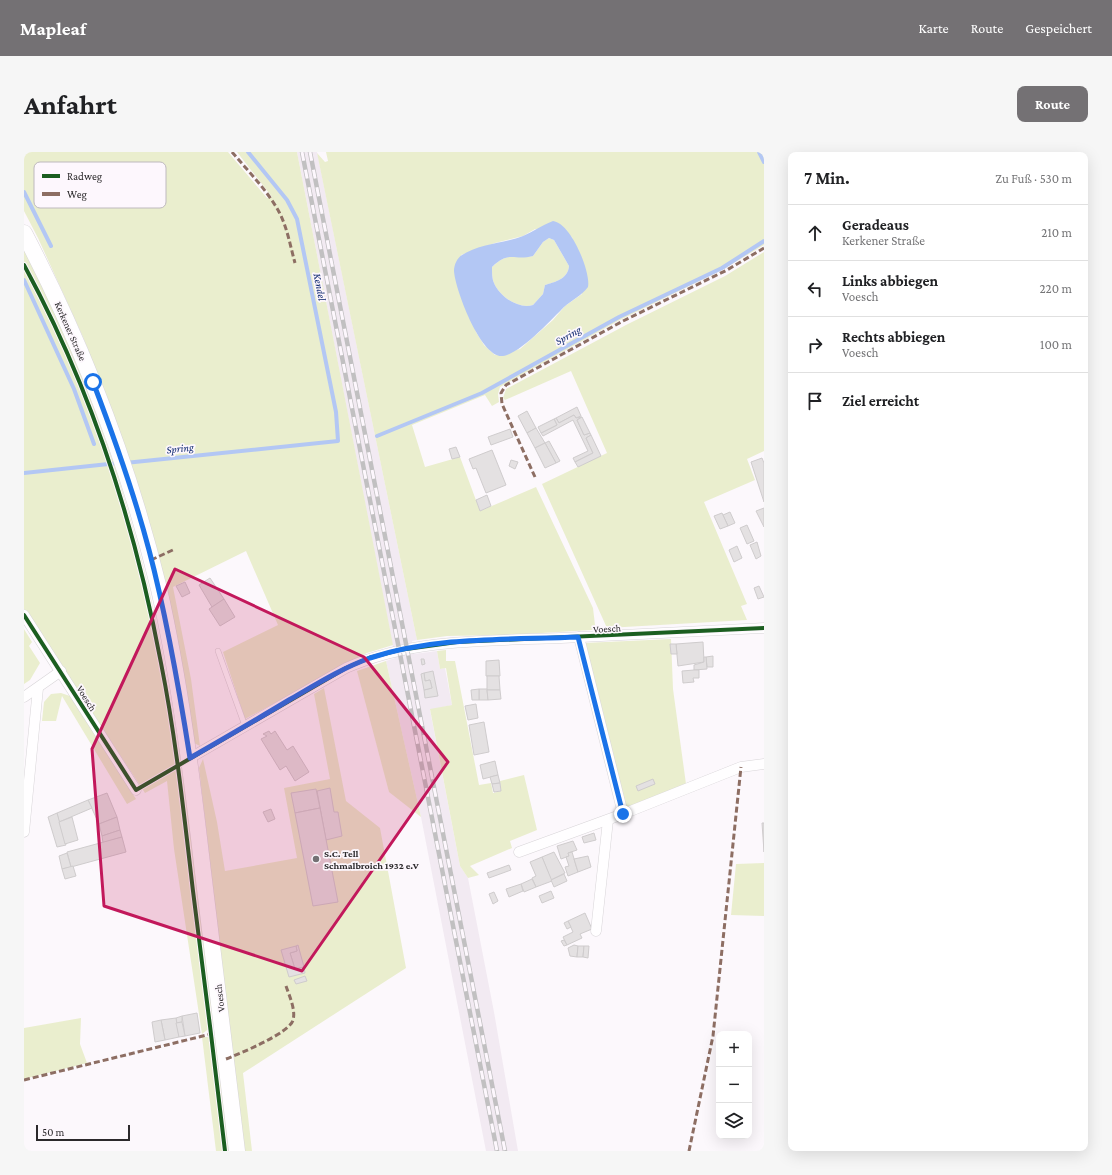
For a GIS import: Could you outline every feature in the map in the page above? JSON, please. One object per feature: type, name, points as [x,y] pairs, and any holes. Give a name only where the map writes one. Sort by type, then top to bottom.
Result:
[{"type":"main road","name":"Kerkener Straße","points":[[24,233],[76,341],[119,452],[158,589],[173,655],[190,758]]},
{"type":"main road","name":"Voesch","points":[[190,758],[238,1151]]},
{"type":"street","name":"Voesch","points":[[24,616],[61,671],[136,790]]},
{"type":"street","name":"Voesch","points":[[190,758],[346,668],[381,655],[414,648],[457,642],[764,628]]},
{"type":"street","name":"Voesch","points":[[578,637],[623,814]]},
{"type":"street","points":[[24,697],[61,671]]},
{"type":"street","points":[[24,832],[38,688]]},
{"type":"street","points":[[519,852],[608,820],[740,767],[764,764]]},
{"type":"street","points":[[596,931],[608,820]]},
{"type":"lane","points":[[218,651],[245,726]]},
{"type":"highlighted area","points":[[175,569],[364,657],[448,762],[302,971],[104,906],[92,749]]},
{"type":"shaded area","points":[[297,152],[317,152],[417,640],[412,641],[414,654],[437,651],[440,669],[445,668],[452,705],[430,710],[460,866],[468,878],[494,1012],[518,1151],[486,1151],[421,817],[386,661],[395,658]]},
{"type":"green space","points":[[24,152],[228,152],[267,198],[272,197],[237,152],[297,152],[393,645],[367,653],[245,719],[223,652],[278,625],[246,551],[173,587],[191,679],[200,746],[192,742],[131,468],[116,470],[150,594],[164,663],[181,766],[215,1024],[202,1034],[174,849],[167,781],[145,793],[24,609],[24,250],[55,312],[86,383],[112,459],[127,458],[112,412],[83,337],[38,238],[24,211]]},
{"type":"green space","points":[[326,152],[764,152],[764,245],[722,270],[618,321],[500,387],[498,394],[499,402],[492,406],[485,395],[412,425],[425,467],[460,457],[480,511],[536,487],[593,608],[595,625],[592,630],[507,635],[447,636],[417,640],[317,153],[325,162],[328,161]],"holes":[[[535,229],[572,237],[582,294],[565,306],[553,320],[520,349],[495,355],[484,345],[476,332],[461,255],[495,243],[523,236]]]},
{"type":"green space","points":[[549,238],[554,240],[569,266],[566,274],[564,277],[553,283],[545,285],[543,294],[533,305],[522,306],[510,301],[500,293],[494,283],[492,267],[508,257],[533,256],[543,242]]},
{"type":"green space","points":[[764,252],[764,451],[747,459],[755,480],[704,502],[747,604],[741,606],[747,620],[607,628],[542,484],[607,453],[571,371],[505,400],[503,398],[506,389],[626,325],[725,276]]},
{"type":"green space","points":[[24,629],[32,642],[29,646],[40,663],[30,680],[24,684]]},
{"type":"green space","points":[[671,639],[673,689],[686,784],[626,808],[584,643]]},
{"type":"green space","points":[[446,650],[446,661],[455,661],[479,785],[491,783],[493,793],[501,791],[500,781],[524,775],[537,830],[510,841],[512,848],[470,866],[479,875],[468,878],[460,866],[430,709],[452,705],[446,668],[440,669],[437,651]]},
{"type":"green space","points":[[386,661],[421,817],[389,792],[357,671]]},
{"type":"green space","points":[[324,688],[346,801],[380,828],[406,968],[243,1073],[252,1151],[244,1151],[199,768],[203,759],[217,822],[225,871],[297,858],[284,788],[330,779],[314,694]]},
{"type":"green space","points":[[61,693],[70,696],[136,799],[127,804],[62,696],[56,721],[42,721],[44,702],[51,694]]},
{"type":"green space","points":[[764,863],[764,916],[731,915],[736,864]]},
{"type":"green space","points":[[81,1018],[80,1044],[87,1063],[24,1079],[24,1028]]},
{"type":"green space","points":[[202,1037],[216,1037],[229,1151],[216,1151]]},
{"type":"water","points":[[553,221],[560,224],[573,239],[583,260],[588,280],[588,287],[564,307],[527,343],[510,354],[503,356],[495,354],[486,347],[478,335],[464,307],[455,280],[454,271],[456,262],[460,256],[468,251],[523,236]],"holes":[[[549,238],[554,240],[569,266],[564,277],[553,283],[545,285],[543,294],[533,305],[522,306],[516,304],[500,293],[492,277],[492,267],[508,257],[533,256],[543,242]]]},
{"type":"building","points":[[577,407],[581,416],[576,418],[574,415],[559,423],[556,418]]},
{"type":"building","points":[[527,411],[536,428],[527,433],[518,416]]},
{"type":"building","points":[[574,415],[576,418],[582,417],[577,420],[584,435],[590,433],[591,435],[586,438],[593,453],[575,462],[573,458],[588,451],[573,420],[543,436],[541,433],[557,425],[554,419],[556,418],[559,423]]},
{"type":"building","points":[[582,417],[590,433],[584,435],[577,420]]},
{"type":"building","points":[[554,419],[557,425],[541,433],[538,427]]},
{"type":"building","points":[[536,428],[545,443],[535,448],[527,433]]},
{"type":"building","points":[[510,429],[513,437],[491,445],[488,437]]},
{"type":"building","points":[[591,435],[601,456],[578,467],[575,462],[593,453],[586,438]]},
{"type":"building","points":[[549,441],[560,461],[556,463],[545,443]]},
{"type":"building","points":[[545,443],[556,463],[545,468],[535,448]]},
{"type":"building","points":[[456,447],[460,457],[452,459],[449,449]]},
{"type":"building","points":[[492,450],[506,485],[486,493],[476,468],[473,469],[469,459]]},
{"type":"building","points":[[762,458],[764,463],[764,502],[751,462]]},
{"type":"building","points":[[511,460],[518,462],[515,469],[509,466]]},
{"type":"building","points":[[487,495],[491,506],[480,511],[476,500]]},
{"type":"building","points":[[764,508],[764,527],[756,511]]},
{"type":"building","points":[[730,512],[735,523],[728,526],[723,515]]},
{"type":"building","points":[[722,513],[728,526],[720,529],[714,516]]},
{"type":"building","points":[[747,525],[754,541],[747,544],[740,528]]},
{"type":"building","points":[[757,542],[761,556],[756,559],[750,545]]},
{"type":"building","points":[[737,546],[742,558],[734,562],[729,550]]},
{"type":"building","points":[[210,578],[224,599],[212,607],[199,585]]},
{"type":"building","points":[[185,582],[190,593],[182,597],[176,586]]},
{"type":"building","points":[[759,586],[764,597],[758,599],[754,588]]},
{"type":"building","points":[[224,599],[235,617],[220,626],[209,609]]},
{"type":"building","points":[[703,642],[704,662],[678,666],[676,644]]},
{"type":"building","points":[[670,644],[676,644],[677,654],[671,654]]},
{"type":"building","points":[[713,656],[713,667],[707,667],[706,657]]},
{"type":"building","points":[[704,657],[706,657],[707,669],[694,670],[694,665],[704,662]]},
{"type":"building","points":[[421,659],[424,659],[425,664],[422,665]]},
{"type":"building","points":[[499,660],[500,676],[486,676],[486,661]]},
{"type":"building","points":[[699,670],[699,678],[693,678],[694,682],[683,683],[682,671]]},
{"type":"building","points":[[433,671],[438,696],[425,698],[424,690],[432,688],[430,680],[425,681],[424,673]]},
{"type":"building","points":[[424,673],[425,681],[430,680],[432,688],[424,690],[421,674]]},
{"type":"building","points":[[487,676],[499,676],[500,690],[487,690]]},
{"type":"building","points":[[479,689],[487,689],[488,700],[479,700]]},
{"type":"building","points":[[479,689],[479,700],[472,700],[471,690]]},
{"type":"building","points":[[487,690],[500,690],[501,699],[488,700]]},
{"type":"building","points":[[476,704],[478,718],[468,720],[465,706]]},
{"type":"building","points":[[484,722],[489,752],[474,755],[469,725]]},
{"type":"building","points":[[269,731],[271,734],[275,731],[287,750],[293,746],[309,772],[295,781],[286,766],[280,770],[261,739],[267,736],[263,734]]},
{"type":"building","points":[[495,761],[498,775],[483,779],[480,765]]},
{"type":"building","points":[[498,775],[500,783],[492,784],[490,777]]},
{"type":"building","points":[[653,779],[655,784],[638,791],[636,786]]},
{"type":"building","points":[[500,783],[501,791],[494,792],[492,784]]},
{"type":"building","points":[[330,788],[334,812],[338,812],[342,836],[326,840],[317,791]]},
{"type":"building","points":[[316,789],[320,808],[295,813],[291,793]]},
{"type":"building","points":[[107,793],[117,817],[99,824],[88,800]]},
{"type":"building","points":[[88,800],[92,808],[59,822],[57,813]]},
{"type":"building","points":[[320,808],[338,902],[313,906],[295,813]]},
{"type":"building","points":[[271,809],[275,819],[268,822],[263,812]]},
{"type":"building","points":[[57,813],[66,845],[57,847],[48,817]]},
{"type":"building","points":[[72,817],[78,840],[65,844],[59,822]]},
{"type":"building","points":[[117,817],[120,830],[102,836],[99,824]]},
{"type":"building","points":[[762,823],[764,823],[764,852]]},
{"type":"building","points":[[120,830],[122,837],[103,843],[102,836]]},
{"type":"building","points":[[594,833],[596,840],[584,843],[582,837]]},
{"type":"building","points":[[122,837],[126,852],[71,867],[67,852]]},
{"type":"building","points":[[573,841],[577,850],[568,853],[569,856],[561,859],[557,846]]},
{"type":"building","points":[[554,852],[565,873],[551,880],[542,857]]},
{"type":"building","points":[[572,852],[578,872],[568,876],[565,867],[569,866],[566,857],[569,856],[568,853]]},
{"type":"building","points":[[67,853],[71,867],[62,869],[59,856]]},
{"type":"building","points":[[588,856],[591,867],[578,872],[574,859]]},
{"type":"building","points":[[542,857],[552,881],[536,887],[532,878],[536,876],[530,862]]},
{"type":"building","points":[[509,865],[511,870],[489,878],[487,873]]},
{"type":"building","points":[[73,866],[76,876],[65,879],[62,869]]},
{"type":"building","points":[[564,874],[567,881],[554,887],[551,880]]},
{"type":"building","points":[[532,879],[536,887],[524,892],[521,884]]},
{"type":"building","points":[[521,884],[523,891],[509,897],[506,889]]},
{"type":"building","points":[[551,891],[554,898],[542,903],[539,896]]},
{"type":"building","points":[[494,892],[498,901],[493,904],[489,894]]},
{"type":"building","points":[[585,913],[592,929],[580,934],[582,938],[567,945],[563,937],[573,932],[568,921]]},
{"type":"building","points":[[568,921],[571,927],[567,929],[564,923]]},
{"type":"building","points":[[564,940],[567,945],[564,946],[561,941]]},
{"type":"building","points":[[298,945],[304,967],[295,969],[290,953],[297,951],[296,946]]},
{"type":"building","points":[[574,945],[578,946],[577,957],[570,956],[568,948]]},
{"type":"building","points":[[296,946],[297,951],[290,953],[295,969],[304,967],[305,973],[289,977],[281,950]]},
{"type":"building","points":[[578,946],[584,946],[583,957],[577,957]]},
{"type":"building","points":[[584,946],[589,946],[588,958],[583,957]]},
{"type":"building","points":[[305,976],[307,981],[296,984],[294,980]]},
{"type":"building","points":[[197,1013],[200,1033],[185,1036],[182,1016]]},
{"type":"building","points":[[182,1016],[182,1022],[176,1023],[176,1018]]},
{"type":"building","points":[[176,1018],[179,1037],[165,1040],[161,1020]]},
{"type":"building","points":[[161,1020],[165,1040],[155,1042],[152,1022]]},
{"type":"building","points":[[182,1022],[185,1036],[179,1037],[176,1023]]},
{"type":"waterway","name":"Kendel","points":[[125,463],[338,441],[336,412],[297,219],[287,200],[248,152]]},
{"type":"waterway","name":"Spring","points":[[759,152],[764,162]]},
{"type":"waterway","points":[[24,192],[51,246]]},
{"type":"waterway","name":"Spring","points":[[377,436],[482,393],[619,317],[722,268],[764,241]]},
{"type":"waterway","points":[[24,280],[74,389],[94,444]]},
{"type":"waterway","name":"Spring","points":[[24,473],[118,463]]},
{"type":"railway","points":[[302,152],[497,1151]]},
{"type":"railway","points":[[310,152],[505,1151]]},
{"type":"marked path","points":[[232,152],[262,187],[278,210],[286,229],[295,263]]},
{"type":"marked path","points":[[535,477],[502,404],[501,393],[506,385],[623,321],[727,270],[764,248]]},
{"type":"marked path","points":[[151,560],[175,549]]},
{"type":"marked path","points":[[689,1151],[713,1036],[741,767]]},
{"type":"marked path","points":[[226,1059],[242,1053],[274,1037],[290,1025],[293,1020],[294,1012],[286,986]]},
{"type":"marked path","points":[[24,1080],[211,1034]]},
{"type":"cycle path","points":[[24,265],[70,360],[108,458],[124,509],[150,611],[166,691],[183,805],[225,1151]]},
{"type":"cycle path","points":[[24,615],[136,790],[346,668],[369,658],[399,650],[457,642],[764,628]]},
{"type":"place","name":"S.C. Tell Schmalbroich 1932 e.V","points":[[316,859]]},
{"type":"route","points":[[93,382],[125,472],[148,548],[173,655],[190,758],[320,682],[346,668],[370,658],[399,650],[427,645],[457,642],[578,637],[623,814]]}]
